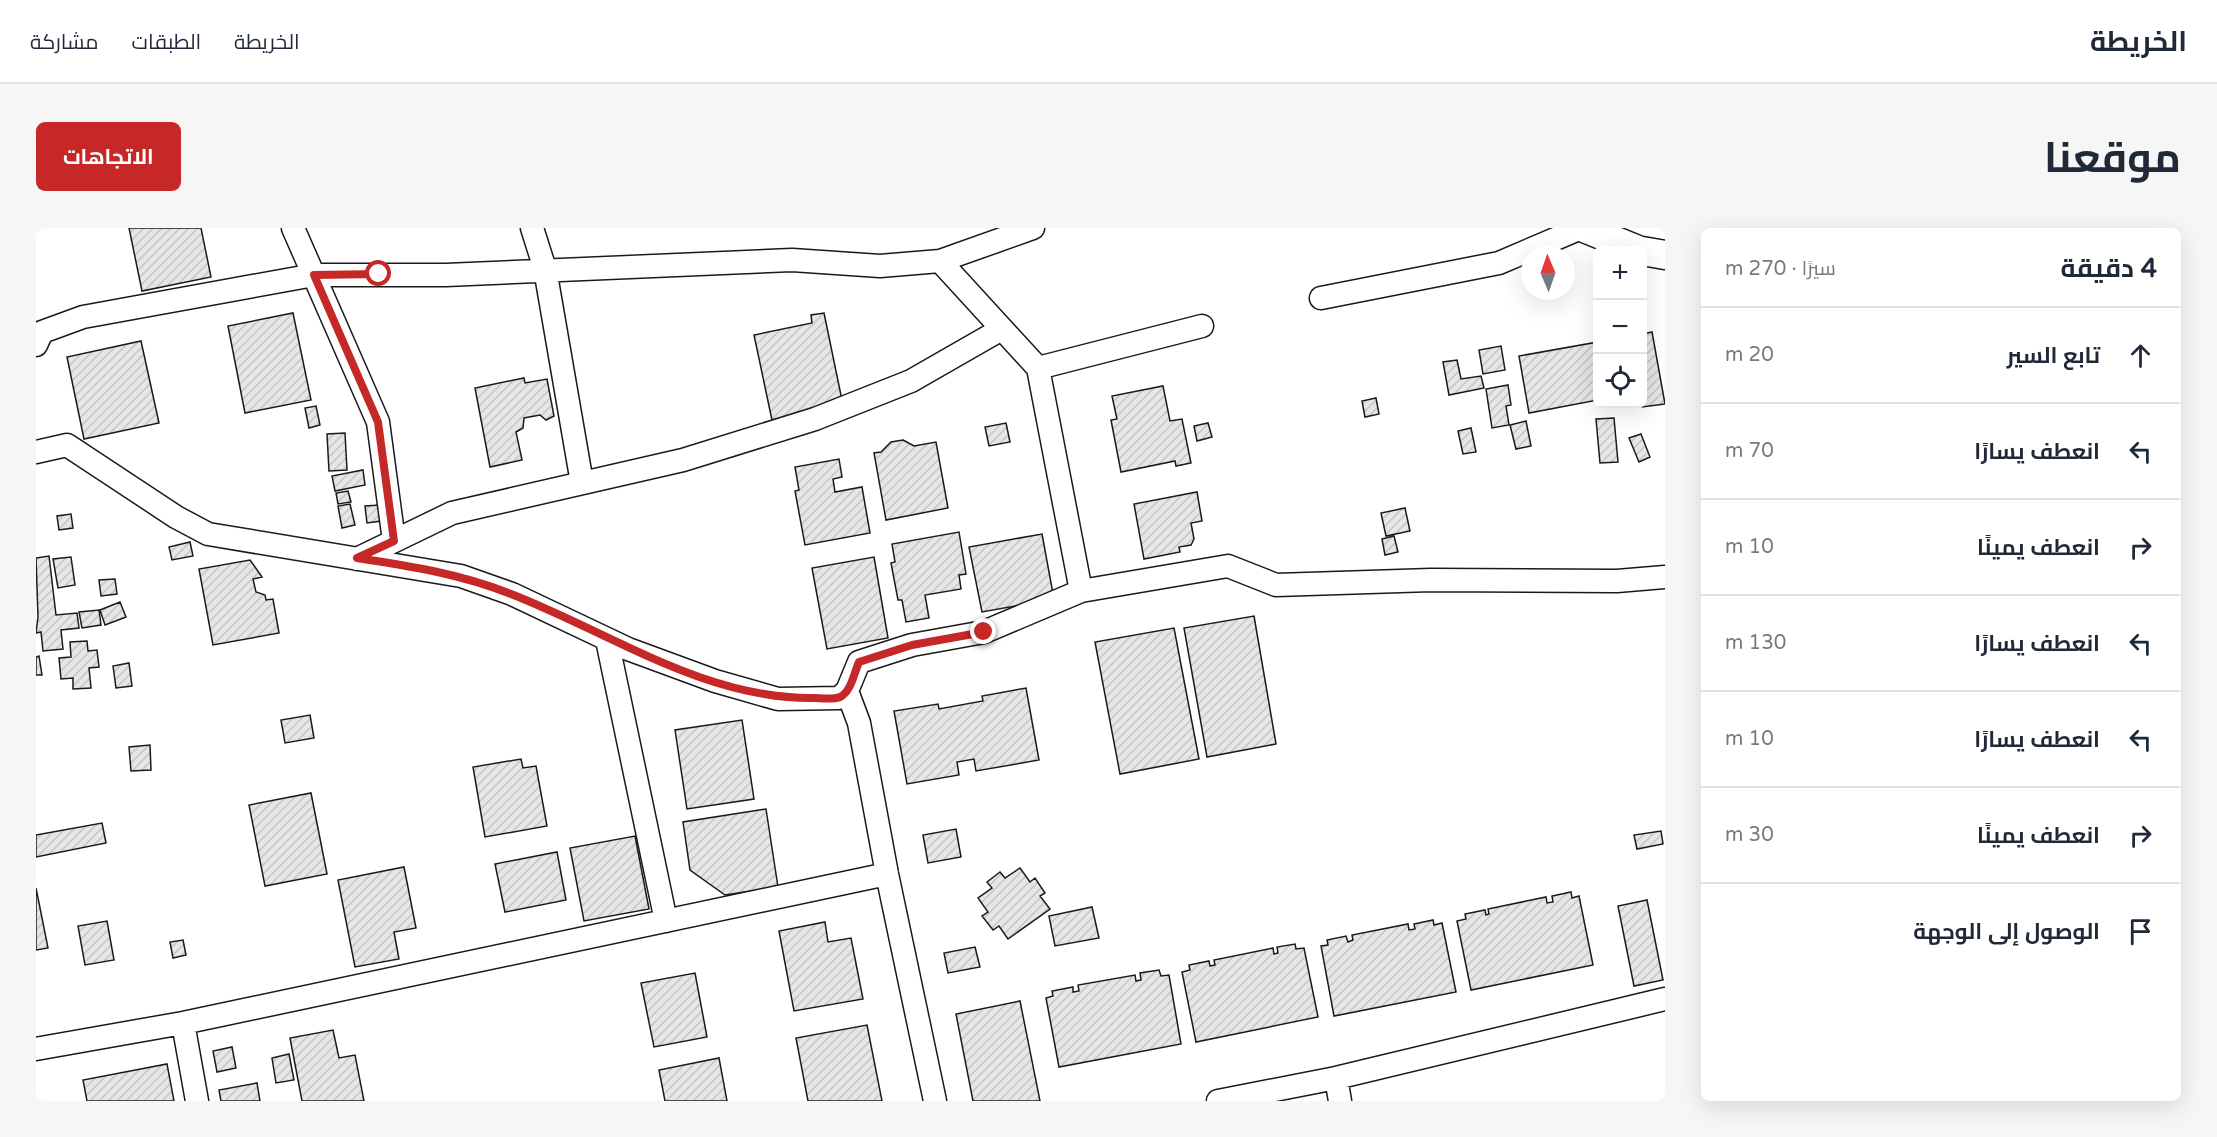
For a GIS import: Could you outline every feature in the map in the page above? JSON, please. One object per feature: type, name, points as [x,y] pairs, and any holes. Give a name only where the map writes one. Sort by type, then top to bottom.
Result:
[{"type":"street","points":[[293,228],[378,422],[394,541]]},
{"type":"street","points":[[532,228],[545,269],[582,483]]},
{"type":"street","points":[[36,345],[42,332],[83,317],[314,275],[446,275],[792,260],[880,266],[940,261],[1033,228]]},
{"type":"street","points":[[1321,298],[1499,263],[1583,228],[1628,246]]},
{"type":"street","points":[[1647,252],[1665,255]]},
{"type":"street","points":[[940,261],[1000,330],[1038,368],[1081,591]]},
{"type":"street","points":[[1038,368],[1202,326]]},
{"type":"street","points":[[357,558],[452,513],[683,460],[815,419],[911,381],[1000,330]]},
{"type":"street","points":[[36,452],[67,445],[176,517],[208,534],[252,544],[357,558],[461,576],[512,594],[607,640],[715,681],[778,699],[839,698],[847,691],[859,662],[912,645],[984,632],[1081,591],[1228,566],[1276,585],[1431,580],[1617,581],[1665,577]]},
{"type":"street","points":[[607,640],[666,921]]},
{"type":"street","points":[[847,691],[859,723],[887,874],[935,1101]]},
{"type":"street","points":[[36,1049],[183,1023],[887,874]]},
{"type":"street","points":[[1218,1101],[1336,1078],[1665,999]]},
{"type":"street","points":[[183,1023],[197,1101]]},
{"type":"street","points":[[1336,1078],[1341,1101]]},
{"type":"building","points":[[129,228],[201,228],[211,277],[142,291]]},
{"type":"building","points":[[293,313],[311,400],[245,413],[228,326]]},
{"type":"building","points":[[824,313],[843,405],[772,420],[754,335],[812,323],[811,315]]},
{"type":"building","points":[[1652,332],[1665,404],[1647,406],[1647,354],[1647,333]]},
{"type":"building","points":[[141,341],[159,423],[84,439],[67,357]]},
{"type":"building","points":[[1593,343],[1593,401],[1529,413],[1519,356]]},
{"type":"building","points":[[1501,346],[1505,370],[1483,374],[1479,350]]},
{"type":"building","points":[[1457,360],[1461,379],[1481,376],[1484,388],[1449,395],[1443,362]]},
{"type":"building","points":[[524,378],[525,383],[547,379],[554,416],[546,420],[540,415],[524,418],[523,428],[516,432],[522,460],[490,467],[475,388]]},
{"type":"building","points":[[1508,385],[1511,405],[1506,406],[1509,425],[1492,428],[1486,389]]},
{"type":"building","points":[[1163,386],[1170,421],[1182,419],[1191,463],[1176,466],[1175,461],[1121,472],[1111,420],[1117,419],[1112,396]]},
{"type":"building","points":[[1376,398],[1379,414],[1365,417],[1362,401]]},
{"type":"building","points":[[316,406],[320,425],[309,428],[305,408]]},
{"type":"building","points":[[1614,418],[1618,462],[1600,463],[1596,419]]},
{"type":"building","points":[[1526,421],[1531,446],[1516,449],[1510,425]]},
{"type":"building","points":[[1006,423],[1010,442],[989,446],[985,427]]},
{"type":"building","points":[[1208,423],[1212,437],[1197,441],[1194,426]]},
{"type":"building","points":[[1471,428],[1476,452],[1463,454],[1458,431]]},
{"type":"building","points":[[345,433],[347,470],[329,471],[327,434]]},
{"type":"building","points":[[1641,434],[1650,457],[1639,462],[1629,438]]},
{"type":"building","points":[[903,440],[914,446],[936,442],[948,508],[886,520],[874,453],[881,452],[891,442]]},
{"type":"building","points":[[839,459],[842,477],[833,479],[835,492],[862,487],[870,533],[805,545],[795,491],[799,490],[795,467]]},
{"type":"building","points":[[363,470],[365,485],[335,491],[332,476]]},
{"type":"building","points":[[348,491],[351,502],[338,504],[336,493]]},
{"type":"building","points":[[1197,492],[1202,521],[1191,523],[1194,539],[1191,545],[1179,547],[1180,552],[1144,559],[1134,504]]},
{"type":"building","points":[[350,504],[355,525],[342,528],[338,506]]},
{"type":"building","points":[[380,505],[381,521],[367,523],[365,506]]},
{"type":"building","points":[[1405,508],[1410,531],[1386,536],[1381,513]]},
{"type":"building","points":[[71,514],[73,528],[59,530],[57,516]]},
{"type":"building","points":[[959,532],[966,574],[959,575],[961,589],[925,595],[929,618],[906,622],[902,600],[898,600],[891,563],[895,562],[892,544]]},
{"type":"building","points":[[1042,534],[1054,599],[982,612],[969,547]]},
{"type":"building","points":[[1394,536],[1398,552],[1385,555],[1382,539]]},
{"type":"building","points":[[190,542],[193,556],[172,560],[169,547]]},
{"type":"building","points":[[49,556],[56,615],[77,613],[79,628],[61,630],[63,649],[43,651],[41,632],[36,633],[38,617],[36,558]]},
{"type":"building","points":[[71,557],[75,585],[58,588],[53,559]]},
{"type":"building","points":[[874,557],[888,638],[827,649],[812,568]]},
{"type":"building","points":[[250,560],[262,577],[253,579],[256,592],[265,595],[266,600],[273,599],[279,633],[213,645],[199,569]]},
{"type":"building","points":[[115,579],[117,594],[101,596],[99,580]]},
{"type":"building","points":[[120,602],[126,617],[105,625],[100,610]]},
{"type":"building","points":[[99,610],[101,625],[82,628],[79,612]]},
{"type":"building","points":[[1254,616],[1276,744],[1207,757],[1184,628]]},
{"type":"building","points":[[1174,628],[1199,759],[1120,774],[1095,642]]},
{"type":"building","points":[[87,641],[88,651],[97,650],[99,667],[89,668],[91,688],[73,689],[73,678],[61,679],[59,658],[71,657],[70,642]]},
{"type":"building","points":[[39,656],[42,675],[36,675],[36,657]]},
{"type":"building","points":[[129,663],[132,686],[116,688],[113,666]]},
{"type":"building","points":[[1026,688],[1039,760],[976,771],[974,759],[957,762],[959,775],[907,784],[894,711],[938,704],[939,709],[983,701],[982,696]]},
{"type":"building","points":[[310,715],[314,738],[285,743],[281,720]]},
{"type":"building","points":[[742,720],[754,799],[687,809],[675,730]]},
{"type":"building","points":[[150,745],[151,770],[131,771],[129,747]]},
{"type":"building","points":[[521,759],[523,768],[536,766],[547,826],[485,837],[473,767]]},
{"type":"building","points":[[311,793],[327,874],[265,886],[249,805]]},
{"type":"building","points":[[766,809],[778,887],[725,895],[690,870],[683,822]]},
{"type":"building","points":[[102,823],[106,843],[36,857],[36,835]]},
{"type":"building","points":[[956,829],[961,857],[928,863],[923,835]]},
{"type":"building","points":[[1661,831],[1663,844],[1637,849],[1634,835]]},
{"type":"building","points":[[635,836],[649,909],[584,921],[570,848]]},
{"type":"building","points":[[557,852],[566,900],[505,912],[495,864]]},
{"type":"building","points":[[404,867],[416,928],[394,932],[399,959],[355,967],[338,880]]},
{"type":"building","points":[[1020,868],[1030,882],[1035,878],[1045,893],[1040,896],[1050,909],[1008,939],[999,926],[993,930],[982,916],[988,912],[978,898],[992,888],[987,882],[1000,872],[1005,878]]},
{"type":"building","points":[[36,888],[48,948],[36,950]]},
{"type":"building","points":[[1571,892],[1572,898],[1579,896],[1593,965],[1471,990],[1457,921],[1466,919],[1465,914],[1485,910],[1486,915],[1489,914],[1488,909],[1546,897],[1547,903],[1553,902],[1552,896]]},
{"type":"building","points":[[1647,900],[1663,980],[1634,986],[1618,906]]},
{"type":"building","points":[[1092,907],[1099,938],[1055,946],[1049,916]]},
{"type":"building","points":[[1433,920],[1434,925],[1442,923],[1456,992],[1334,1016],[1321,946],[1328,945],[1327,940],[1346,936],[1348,942],[1353,940],[1352,935],[1408,924],[1409,930],[1415,929],[1414,924]]},
{"type":"building","points":[[107,921],[114,960],[85,965],[78,926]]},
{"type":"building","points":[[825,922],[828,942],[851,938],[863,999],[794,1011],[779,931]]},
{"type":"building","points":[[183,940],[186,955],[173,958],[170,942]]},
{"type":"building","points":[[1295,944],[1296,949],[1304,948],[1318,1017],[1196,1042],[1182,972],[1190,970],[1189,965],[1209,961],[1210,966],[1215,965],[1214,960],[1273,948],[1274,954],[1278,953],[1277,947]]},
{"type":"building","points":[[975,947],[980,967],[948,973],[944,953]]},
{"type":"building","points":[[1159,970],[1161,976],[1169,975],[1181,1044],[1059,1067],[1046,998],[1053,996],[1052,991],[1073,987],[1073,992],[1079,991],[1078,985],[1135,975],[1136,981],[1141,980],[1140,973]]},
{"type":"building","points":[[695,973],[707,1037],[654,1047],[641,983]]},
{"type":"building","points":[[1020,1001],[1040,1101],[973,1101],[956,1014]]},
{"type":"building","points":[[867,1025],[882,1101],[808,1101],[796,1038]]},
{"type":"building","points":[[333,1030],[339,1058],[355,1055],[364,1101],[302,1101],[290,1038]]},
{"type":"building","points":[[232,1047],[236,1068],[217,1072],[213,1051]]},
{"type":"building","points":[[289,1054],[294,1080],[276,1083],[272,1058]]},
{"type":"building","points":[[719,1058],[727,1101],[665,1101],[659,1070]]},
{"type":"building","points":[[167,1064],[174,1101],[87,1101],[83,1080]]},
{"type":"building","points":[[257,1083],[260,1101],[221,1101],[219,1090]]},
{"type":"route","points":[[379,274],[314,275],[378,422],[394,541],[357,558],[461,576],[512,594],[628,650],[715,681],[778,699],[839,698],[847,691],[859,662],[912,645],[984,632]]}]
